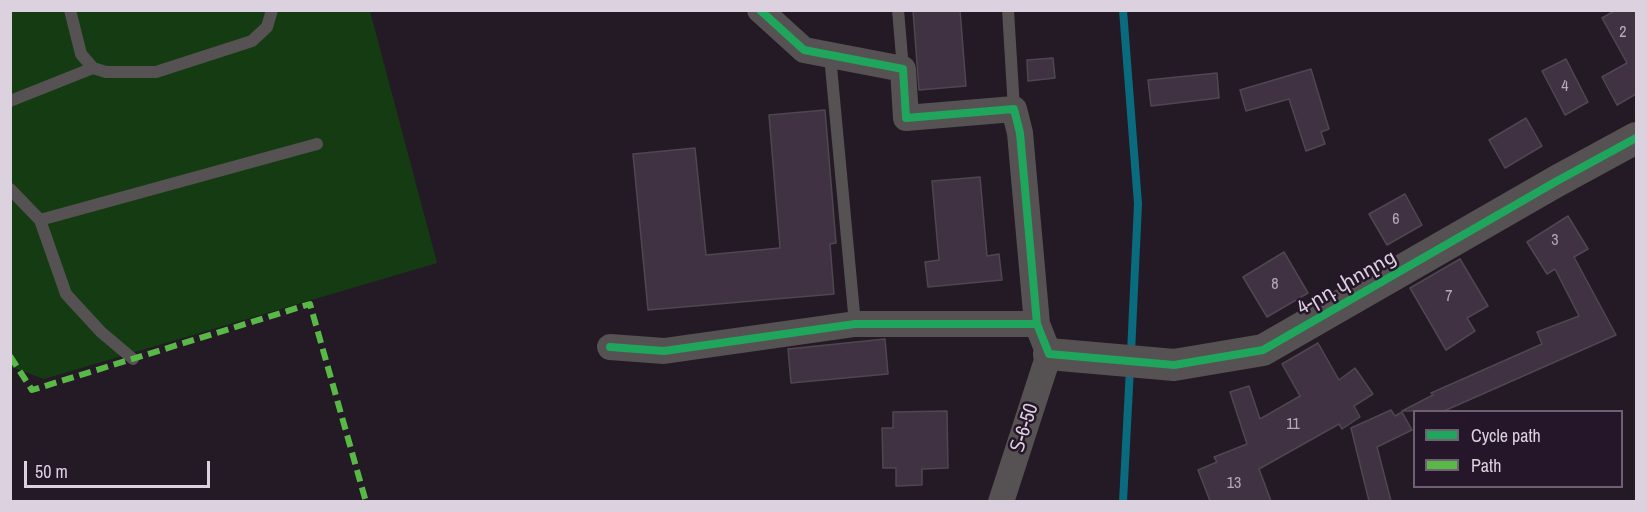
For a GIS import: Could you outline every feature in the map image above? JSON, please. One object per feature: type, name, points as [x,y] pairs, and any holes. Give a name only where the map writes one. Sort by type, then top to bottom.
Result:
[{"type":"street","points":[[760,10],[804,50],[903,69],[906,118],[1014,110],[1020,133],[1037,324],[1058,355]]},
{"type":"street","name":"4-րդ փողոց","points":[[1058,355],[1174,365],[1263,350],[1636,138]]},
{"type":"street","points":[[610,347],[664,351],[855,324],[1037,324]]},
{"type":"street","name":"Տ-6-50","points":[[1001,501],[1058,355]]},
{"type":"lane","points":[[70,10],[81,54],[93,68],[106,72],[156,72],[252,41],[267,27],[272,10]]},
{"type":"lane","points":[[898,10],[903,69]]},
{"type":"lane","points":[[1008,10],[1014,110]]},
{"type":"lane","points":[[830,56],[855,324]]},
{"type":"lane","points":[[10,101],[93,68]]},
{"type":"lane","points":[[40,220],[317,144]]},
{"type":"lane","points":[[10,189],[40,220],[66,294],[101,332],[133,359]]},
{"type":"green space","points":[[10,11],[370,11],[437,263],[44,379],[11,367]]},
{"type":"building","points":[[913,10],[960,10],[966,86],[919,90]]},
{"type":"building","points":[[1616,10],[1636,10],[1636,94],[1617,105],[1602,77],[1627,63],[1602,18]]},
{"type":"building","points":[[1053,58],[1055,78],[1028,81],[1027,60]]},
{"type":"building","points":[[1566,59],[1588,102],[1565,115],[1542,71]]},
{"type":"building","points":[[1311,69],[1329,129],[1321,132],[1325,144],[1306,151],[1289,99],[1246,111],[1240,90]]},
{"type":"building","points":[[1217,73],[1219,98],[1151,106],[1148,80]]},
{"type":"building","points":[[825,110],[836,243],[830,244],[834,294],[648,310],[633,154],[695,148],[706,255],[780,248],[769,115]]},
{"type":"building","points":[[1526,118],[1542,146],[1505,168],[1489,140]]},
{"type":"building","points":[[980,177],[987,256],[999,254],[1002,280],[928,287],[925,262],[939,260],[932,181]]},
{"type":"building","points":[[1405,194],[1422,225],[1387,245],[1369,214]]},
{"type":"building","points":[[1568,216],[1588,249],[1574,257],[1616,335],[1446,410],[1402,411],[1433,395],[1431,393],[1542,344],[1537,332],[1579,316],[1555,269],[1547,274],[1527,242]]},
{"type":"building","points":[[1284,252],[1308,293],[1267,317],[1243,277]]},
{"type":"building","points":[[1460,259],[1488,306],[1467,318],[1475,331],[1446,350],[1410,288]]},
{"type":"building","points":[[885,339],[888,374],[791,383],[788,349]]},
{"type":"building","points":[[1318,343],[1339,380],[1355,368],[1373,394],[1354,406],[1360,417],[1342,429],[1339,424],[1259,469],[1271,501],[1210,501],[1198,470],[1217,462],[1214,457],[1247,444],[1230,392],[1249,386],[1260,419],[1300,396],[1282,364]]},
{"type":"building","points":[[1391,410],[1395,416],[1402,412],[1412,430],[1377,447],[1391,501],[1369,501],[1351,428]]},
{"type":"building","points":[[947,411],[948,468],[922,469],[922,485],[896,486],[896,468],[883,468],[882,428],[893,428],[893,412]]},
{"type":"waterway","points":[[1123,10],[1138,204],[1131,353]]},
{"type":"waterway","points":[[1123,502],[1130,368]]},
{"type":"marked path","points":[[10,356],[32,390],[310,304],[366,502]]},
{"type":"cycle path","points":[[760,10],[804,50],[903,69],[906,118],[1014,109],[1020,133],[1037,324],[1049,354],[1174,365],[1263,350],[1636,138]]},
{"type":"cycle path","points":[[610,347],[664,351],[855,324],[1037,324]]}]
